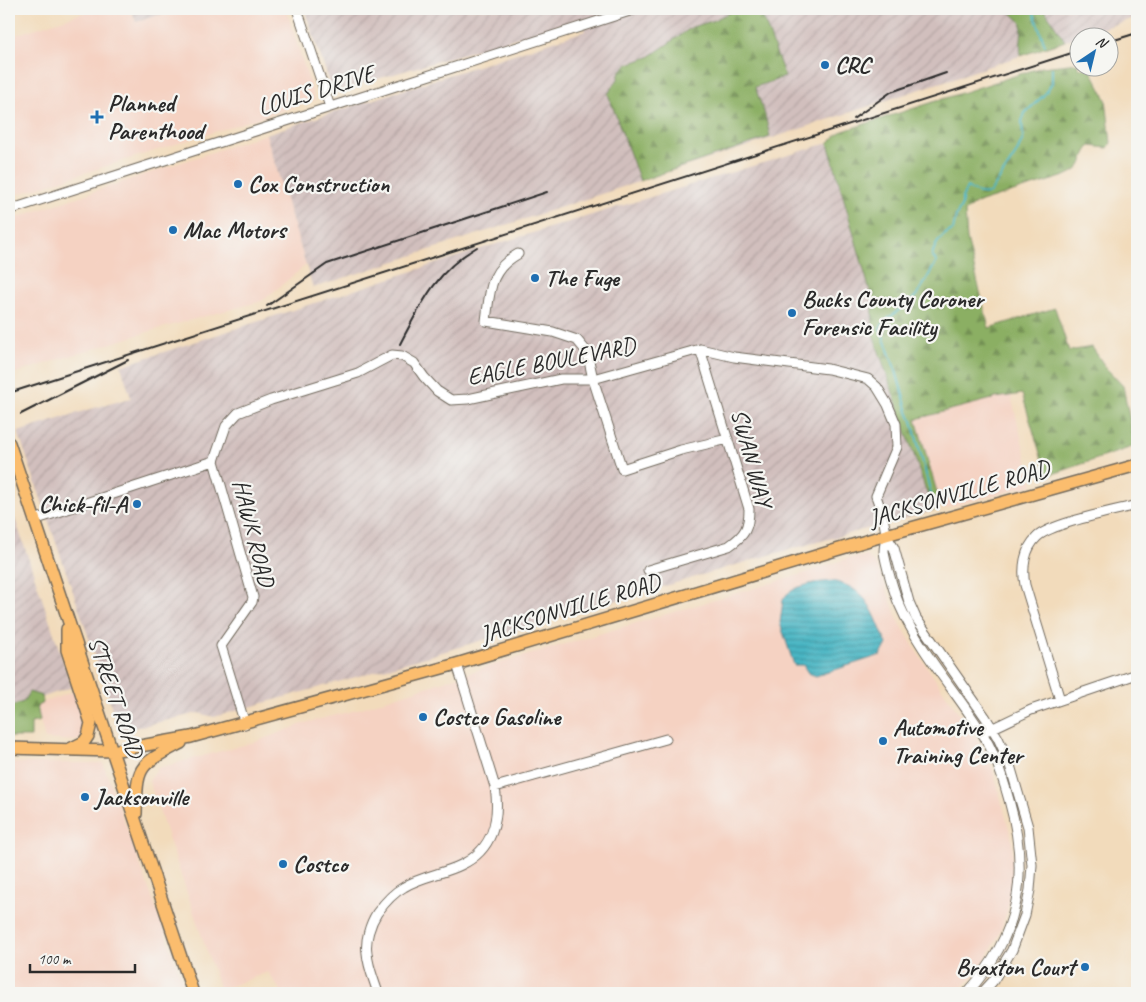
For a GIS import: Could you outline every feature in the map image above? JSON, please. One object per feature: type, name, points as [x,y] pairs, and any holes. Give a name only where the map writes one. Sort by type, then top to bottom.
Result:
[{"type":"main road","name":"STREET ROAD","points":[[9,443],[193,993]]},
{"type":"main road","name":"JACKSONVILLE ROAD","points":[[9,748],[112,751],[191,738],[457,664],[886,535],[1137,465]]},
{"type":"main road","points":[[66,751],[84,742],[88,736],[91,723],[67,650],[67,620]]},
{"type":"main road","points":[[136,823],[136,788],[139,772],[150,760],[191,738]]},
{"type":"street","points":[[297,9],[330,107]]},
{"type":"street","name":"LOUIS DRIVE","points":[[9,210],[636,9]]},
{"type":"street","points":[[518,254],[502,265],[493,278],[486,320],[553,332],[577,340],[585,348],[622,469],[681,450],[728,439]]},
{"type":"street","points":[[700,349],[734,357],[828,369],[868,379],[877,387],[888,405],[896,424],[897,447],[876,496],[886,535],[884,552],[898,604],[921,647],[982,734],[999,767],[1019,845],[1020,869],[1016,903],[1006,935],[984,973],[967,993]]},
{"type":"street","name":"EAGLE BOULEVARD","points":[[214,461],[226,426],[238,413],[271,400],[358,373],[392,355],[402,356],[414,363],[424,377],[438,391],[451,400],[468,399],[561,379],[593,379],[700,349]]},
{"type":"street","name":"SWAN WAY","points":[[648,570],[729,546],[740,538],[749,523],[749,509],[700,349]]},
{"type":"street","points":[[34,520],[214,461]]},
{"type":"street","name":"HAWK ROAD","points":[[214,461],[253,597],[252,602],[222,646],[245,724]]},
{"type":"street","points":[[1060,700],[1025,585],[1025,560],[1028,550],[1037,537],[1054,527],[1137,505]]},
{"type":"street","points":[[886,535],[894,548],[909,602],[916,618],[993,729],[1009,762],[1022,803],[1030,840],[1032,865],[1028,902],[1017,939],[1000,970],[982,993]]},
{"type":"street","points":[[378,993],[368,962],[366,948],[374,918],[387,900],[404,887],[460,866],[480,850],[488,840],[496,819],[497,802],[495,787],[457,664]]},
{"type":"street","points":[[982,734],[1031,710],[1137,674]]},
{"type":"street","points":[[495,787],[666,739]]},
{"type":"shaded area","points":[[95,9],[130,9],[136,22],[179,9],[286,9],[315,100],[9,197],[9,37]]},
{"type":"shaded area","points":[[131,9],[179,9],[136,22]]},
{"type":"shaded area","points":[[304,9],[1137,9],[1137,17],[1104,28],[1068,28],[1068,40],[313,288],[266,134],[585,31],[581,19],[333,92]]},
{"type":"shaded area","points":[[266,134],[306,265],[262,301],[154,330],[9,375],[9,220]]},
{"type":"shaded area","points":[[828,143],[873,303],[872,332],[933,511],[773,554],[419,659],[214,717],[198,713],[126,730],[117,725],[18,432],[131,398],[121,366],[490,246]]},
{"type":"shaded area","points":[[1011,396],[1033,485],[942,509],[916,419],[996,398]]},
{"type":"shaded area","points":[[9,501],[72,687],[9,709]]},
{"type":"shaded area","points":[[867,556],[876,565],[897,618],[918,654],[984,750],[993,770],[1012,840],[1013,876],[1007,912],[998,937],[971,979],[955,993],[282,993],[268,972],[220,990],[149,781],[158,768],[255,742],[308,722],[349,712],[487,667],[799,575],[849,558]]},
{"type":"shaded area","points":[[78,690],[88,720],[83,738],[76,741],[45,739],[36,705]]},
{"type":"shaded area","points":[[9,763],[103,763],[187,993],[9,993]]},
{"type":"green space","points":[[737,9],[760,9],[785,77],[755,87],[765,115],[770,137],[640,181],[608,94],[618,79],[620,71],[628,64],[649,57],[692,27],[712,21]]},
{"type":"green space","points":[[1010,9],[1044,9],[1065,41],[1020,56],[1022,23],[1009,11]]},
{"type":"green space","points":[[1068,64],[1068,78],[1095,78],[1106,99],[1111,143],[1108,148],[1090,146],[1080,167],[1072,173],[974,204],[965,212],[967,239],[989,328],[1055,308],[1069,351],[1092,347],[1106,368],[1123,386],[1135,446],[1047,476],[1022,394],[996,398],[916,419],[941,506],[933,511],[872,331],[873,302],[828,143],[840,132],[1042,67]]},
{"type":"green space","points":[[29,692],[42,696],[43,703],[37,706],[40,721],[31,723],[31,737],[9,737],[9,707],[23,702]]},
{"type":"water","points":[[832,581],[854,589],[862,596],[873,612],[887,644],[881,655],[816,676],[808,673],[803,665],[794,665],[780,623],[783,600],[787,594],[796,588],[813,583]]},
{"type":"waterway","points":[[1029,9],[1034,13],[1045,45]]},
{"type":"waterway","points":[[934,505],[912,421],[880,328],[891,316],[913,299],[923,286],[937,262],[932,256],[939,240],[953,230],[967,187],[978,193],[990,193],[1016,154],[1023,139],[1022,121],[1025,113],[1044,95],[1052,83],[1052,68]]},
{"type":"railway","points":[[1118,39],[1137,33]]},
{"type":"railway","points":[[9,393],[1068,54]]},
{"type":"railway","points":[[853,119],[891,92],[946,73]]},
{"type":"railway","points":[[267,306],[327,264],[547,192]]},
{"type":"railway","points":[[400,344],[415,315],[440,278],[463,256],[477,247]]},
{"type":"railway","points":[[21,414],[128,360]]},
{"type":"place","name":"CRC","points":[[825,65]]},
{"type":"place","name":"Planned Parenthood","points":[[97,117]]},
{"type":"place","name":"Cox Construction","points":[[238,184]]},
{"type":"place","name":"Mac Motors","points":[[173,230]]},
{"type":"place","name":"The Fuge","points":[[535,278]]},
{"type":"place","name":"Bucks County Coroner Forensic Facility","points":[[792,313]]},
{"type":"place","name":"Chick-fil-A","points":[[137,504]]},
{"type":"place","name":"Costco Gasoline","points":[[423,717]]},
{"type":"place","name":"Automotive Training Center","points":[[883,741]]},
{"type":"place","name":"Jacksonville","points":[[85,797]]},
{"type":"place","name":"Costco","points":[[283,864]]},
{"type":"place","name":"Braxton Court","points":[[1085,967]]}]
